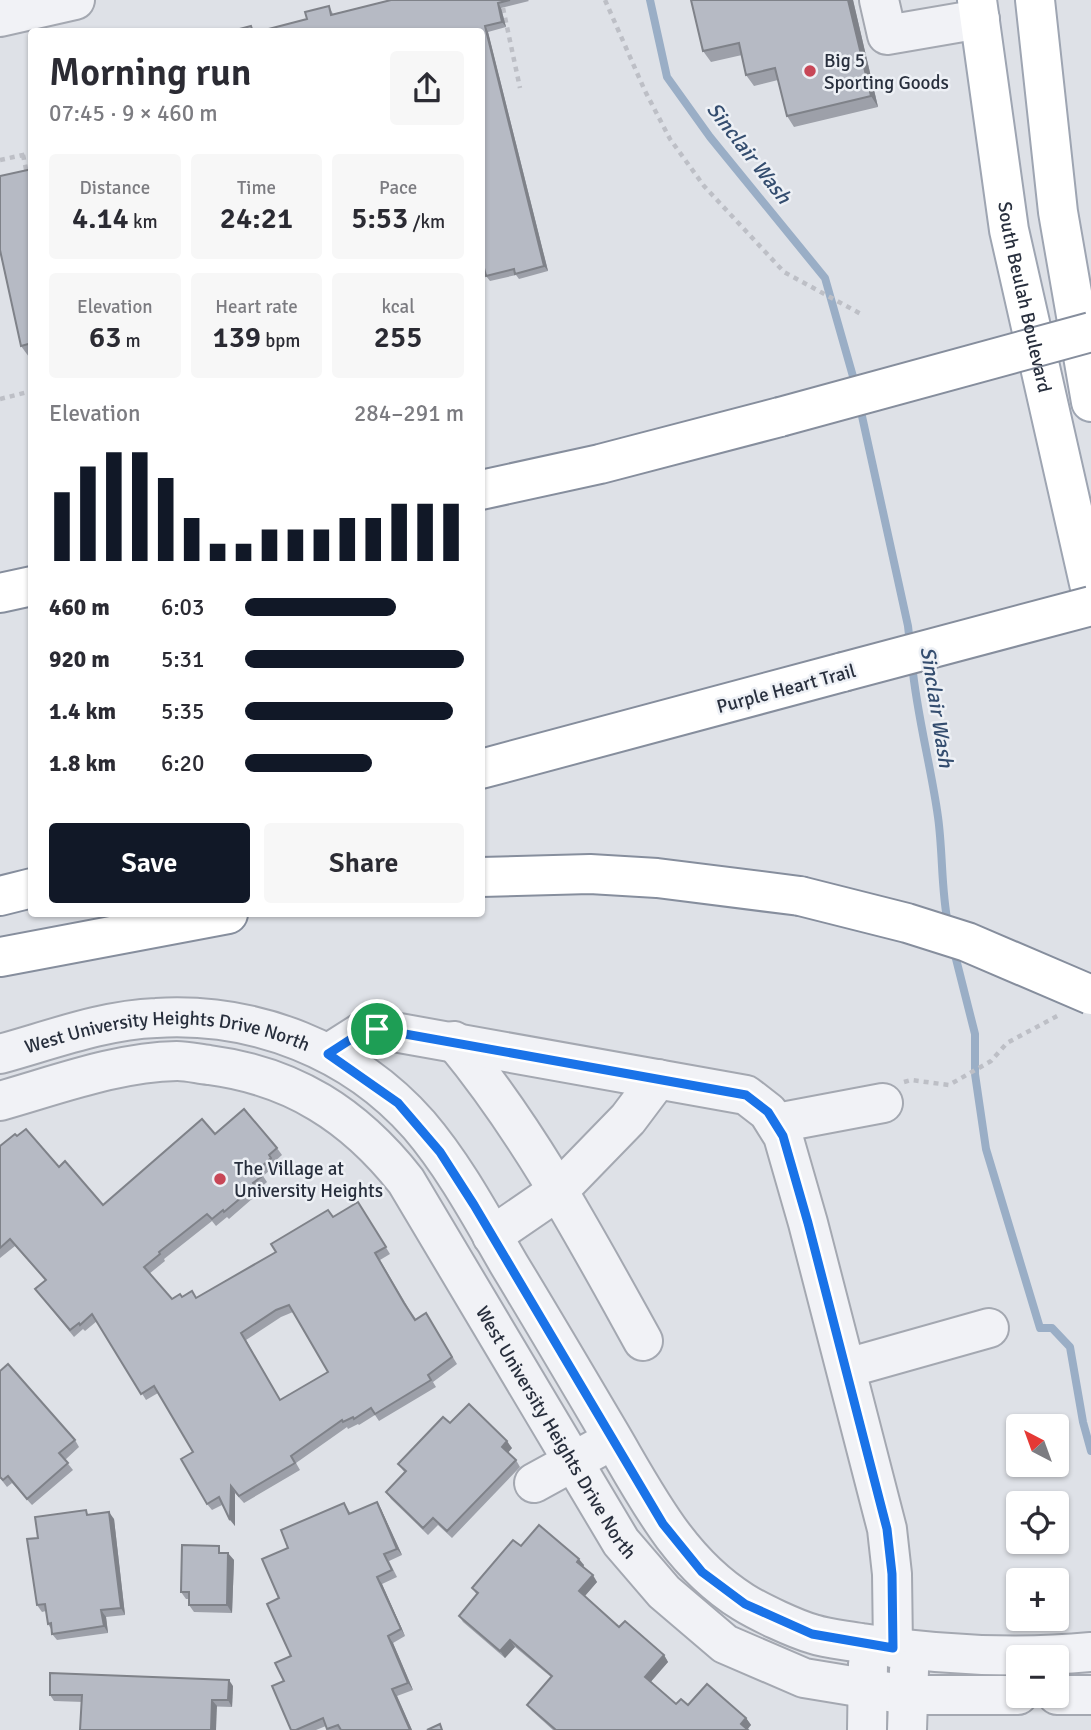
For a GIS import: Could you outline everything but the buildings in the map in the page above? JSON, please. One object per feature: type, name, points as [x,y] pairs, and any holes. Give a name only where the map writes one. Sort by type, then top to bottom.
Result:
[{"type":"main road","points":[[1035,0],[1058,212],[1091,402]]},
{"type":"main road","name":"South Beulah Boulevard","points":[[979,10],[1009,230],[1091,592]]},
{"type":"main road","points":[[991,358],[1091,316]]},
{"type":"main road","points":[[485,489],[600,464],[1091,332]]},
{"type":"main road","points":[[0,593],[28,587]]},
{"type":"main road","name":"Purple Heart Trail","points":[[485,768],[1091,606]]},
{"type":"main road","points":[[485,877],[590,874],[657,878],[800,896],[907,923],[967,942],[1078,1003]]},
{"type":"main road","points":[[0,896],[28,889]]},
{"type":"main road","points":[[0,957],[212,917]]},
{"type":"street","points":[[0,17],[75,0]]},
{"type":"street","points":[[879,0],[887,35],[979,10]]},
{"type":"street","name":"West University Heights Drive North","points":[[0,1054],[117,1022],[157,1017],[236,1021],[276,1031],[328,1054],[398,1103],[440,1152],[663,1524],[702,1572],[745,1604],[812,1634],[891,1648],[971,1654],[1091,1652]]},
{"type":"street","points":[[328,1054],[362,1032],[377,1029],[746,1095],[768,1112],[783,1136],[808,1223],[887,1529],[892,1574],[891,1648],[907,1713]]},
{"type":"street","points":[[454,1041],[477,1069],[559,1190],[643,1341]]},
{"type":"street","name":"West University Heights Drive North","points":[[0,1101],[118,1069],[178,1061],[241,1069],[299,1089],[361,1132],[386,1154],[406,1181],[621,1542],[664,1592],[725,1644],[803,1678],[866,1688],[907,1713],[1006,1697]]},
{"type":"street","points":[[492,1236],[559,1190],[628,1119],[658,1079]]},
{"type":"street","points":[[777,1123],[883,1103]]},
{"type":"street","points":[[847,1368],[989,1328]]},
{"type":"street","points":[[534,1483],[613,1440]]},
{"type":"street","points":[[867,1730],[866,1688],[891,1648]]},
{"type":"street","points":[[1069,1695],[1091,1695]]},
{"type":"path","points":[[605,0],[645,92],[670,139],[704,186],[784,272],[861,314]]},
{"type":"path","points":[[503,8],[520,88]]},
{"type":"path","points":[[0,160],[28,154]]},
{"type":"path","points":[[23,155],[28,178]]},
{"type":"path","points":[[0,399],[28,392]]},
{"type":"path","points":[[883,1103],[892,1087],[911,1080],[949,1085],[991,1061],[1007,1043],[1078,1003]]},
{"type":"waterway","name":"Sinclair Wash","points":[[650,0],[667,77],[710,137],[825,278],[856,387]]},
{"type":"waterway","name":"Sinclair Wash","points":[[860,407],[910,644]]},
{"type":"waterway","name":"Sinclair Wash","points":[[912,664],[938,817],[948,924]]},
{"type":"waterway","name":"Sinclair Wash","points":[[954,951],[975,1034],[975,1074],[986,1149],[1040,1328],[1052,1328],[1070,1347],[1083,1422],[1091,1451]]},
{"type":"place","name":"Big 5 Sporting Goods","points":[[810,71]]},
{"type":"place","name":"The Village at University Heights","points":[[220,1179]]},
{"type":"route","points":[[377,1029],[746,1095],[768,1112],[783,1136],[808,1223],[887,1529],[892,1574],[893,1648],[812,1634],[745,1604],[702,1572],[663,1524],[440,1152],[398,1103],[328,1054],[362,1032],[377,1029]]}]
